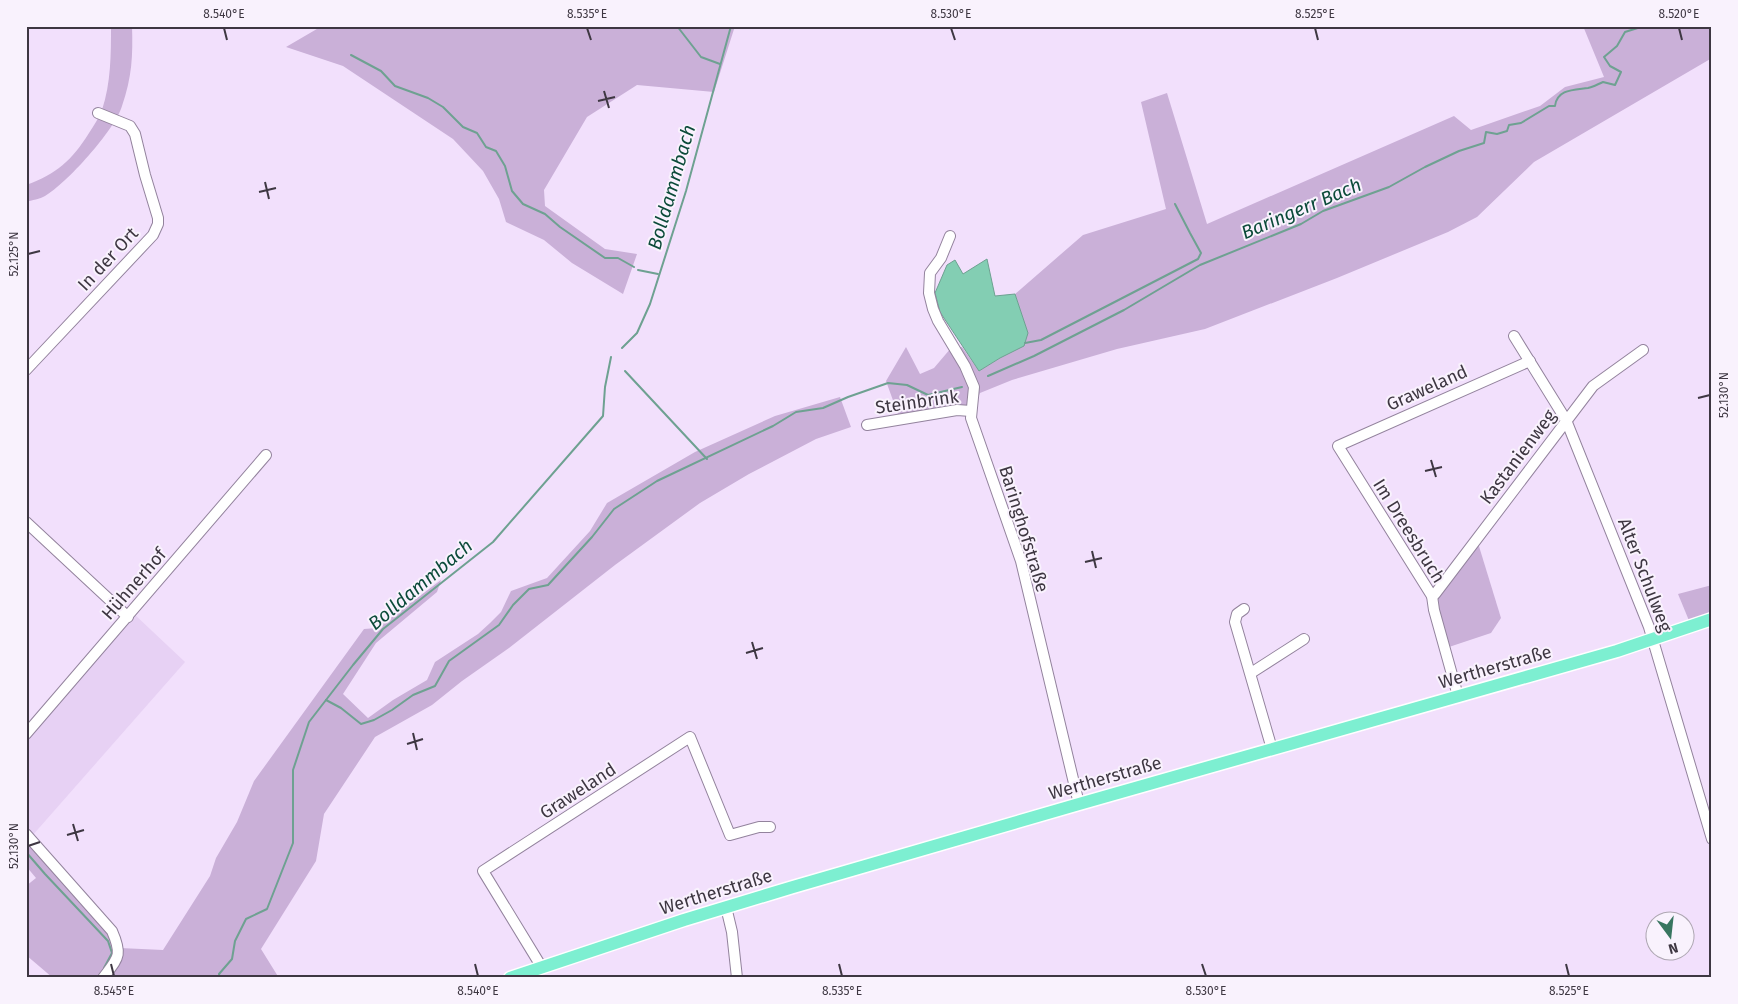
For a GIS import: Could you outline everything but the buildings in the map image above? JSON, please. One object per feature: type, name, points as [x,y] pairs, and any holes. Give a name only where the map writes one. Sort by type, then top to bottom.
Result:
[{"type":"main road","name":"Wertherstraße","points":[[510,978],[541,966],[726,907],[1652,640],[1712,619]]},
{"type":"street","name":"In der Ort","points":[[26,370],[153,235],[158,224],[136,134],[130,126],[98,113]]},
{"type":"street","name":"Baringhofstraße","points":[[950,236],[940,258],[930,273],[929,293],[938,321],[966,366],[974,387],[971,418],[1021,561],[1078,804]]},
{"type":"street","name":"Alter Schulweg","points":[[1514,336],[1566,420],[1649,627],[1712,839]]},
{"type":"street","name":"Kastanienweg","points":[[1432,596],[1436,594],[1593,386],[1643,350]]},
{"type":"street","name":"Graweland","points":[[1338,446],[1530,361]]},
{"type":"street","name":"Steinbrink","points":[[867,425],[957,410],[971,411]]},
{"type":"street","name":"Im Dreesbruch","points":[[1338,446],[1432,596],[1434,610],[1458,696]]},
{"type":"street","name":"Hühnerhof","points":[[26,734],[266,455]]},
{"type":"street","points":[[26,522],[128,616]]},
{"type":"street","points":[[1244,609],[1236,614],[1235,622],[1272,749]]},
{"type":"street","points":[[1251,672],[1304,639]]},
{"type":"street","name":"Graweland","points":[[541,966],[483,871],[690,737],[730,834],[759,827],[770,827]]},
{"type":"street","points":[[26,834],[112,931],[118,944],[118,958],[103,978]]},
{"type":"street","points":[[726,907],[732,932],[737,978]]},
{"type":"shaded area","points":[[111,26],[132,26],[130,76],[118,116],[100,142],[77,169],[45,196],[26,202],[26,185],[47,176],[63,165],[83,143],[102,110],[109,79]]},
{"type":"shaded area","points":[[322,26],[735,26],[714,92],[637,85],[587,117],[544,190],[545,206],[605,249],[637,254],[623,294],[572,263],[544,240],[506,222],[499,199],[483,171],[453,139],[343,66],[286,47]]},
{"type":"shaded area","points":[[1583,26],[1712,26],[1712,58],[1534,162],[1477,217],[1448,232],[1337,278],[1205,329],[1117,349],[1012,380],[980,393],[975,405],[899,417],[886,381],[906,347],[920,374],[934,368],[951,348],[962,347],[979,371],[1000,358],[1027,333],[1015,294],[1083,235],[1166,209],[1141,102],[1167,93],[1207,224],[1454,116],[1471,130],[1540,106],[1565,87],[1604,77]]},
{"type":"shaded area","points":[[987,259],[995,296],[1015,294],[1028,333],[1024,346],[979,371],[940,312],[935,293],[947,265],[955,260],[963,274]]},
{"type":"shaded area","points":[[840,397],[851,427],[816,439],[749,474],[700,503],[615,565],[509,648],[432,705],[375,737],[324,814],[316,861],[261,949],[279,978],[53,978],[26,955],[26,886],[36,878],[26,866],[26,838],[120,948],[163,950],[210,876],[216,858],[237,822],[254,781],[364,629],[377,628],[441,580],[437,592],[376,643],[343,694],[368,718],[393,700],[427,680],[435,662],[478,634],[501,612],[511,591],[547,578],[590,531],[607,503],[695,452],[775,416]]},
{"type":"shaded area","points":[[1478,543],[1501,618],[1491,633],[1446,648],[1436,603],[1437,598]]},
{"type":"shaded area","points":[[1712,585],[1712,615],[1690,623],[1678,594]]},
{"type":"shaded area","points":[[134,614],[185,662],[32,836],[26,829],[26,737]]},
{"type":"waterway","points":[[677,26],[701,57],[720,64]]},
{"type":"waterway","name":"Bolldammbach","points":[[622,348],[637,333],[650,304],[686,191],[731,26]]},
{"type":"waterway","name":"Baringerr Bach","points":[[988,376],[1034,356],[1124,310],[1200,265],[1301,224],[1323,211],[1389,187],[1459,151],[1484,143],[1486,132],[1497,134],[1507,131],[1509,125],[1521,123],[1549,106],[1555,106],[1559,96],[1567,91],[1590,88],[1603,82],[1615,85],[1621,72],[1610,66],[1604,57],[1617,46],[1625,32],[1644,26]]},
{"type":"waterway","points":[[351,55],[381,71],[395,86],[428,98],[443,107],[463,127],[477,133],[486,147],[496,151],[505,166],[512,191],[523,204],[545,214],[560,227],[605,258],[618,258],[634,267]]},
{"type":"waterway","points":[[1025,343],[1041,340],[1198,259],[1201,253],[1175,204]]},
{"type":"waterway","points":[[638,270],[658,274]]},
{"type":"waterway","name":"Bolldammbach","points":[[220,978],[219,974],[232,959],[235,941],[246,919],[267,909],[293,843],[293,770],[309,722],[383,629],[493,542],[603,416],[605,387],[611,357]]},
{"type":"waterway","name":"Bolldammbach","points":[[625,371],[707,459]]},
{"type":"waterway","points":[[326,700],[341,708],[361,724],[374,720],[413,695],[435,686],[449,661],[499,625],[513,605],[529,589],[548,585],[592,537],[614,509],[657,481],[773,426],[796,412],[823,408],[888,383],[907,385],[928,395],[962,387]]},
{"type":"waterway","points":[[26,852],[108,941],[112,953],[104,968]]}]
